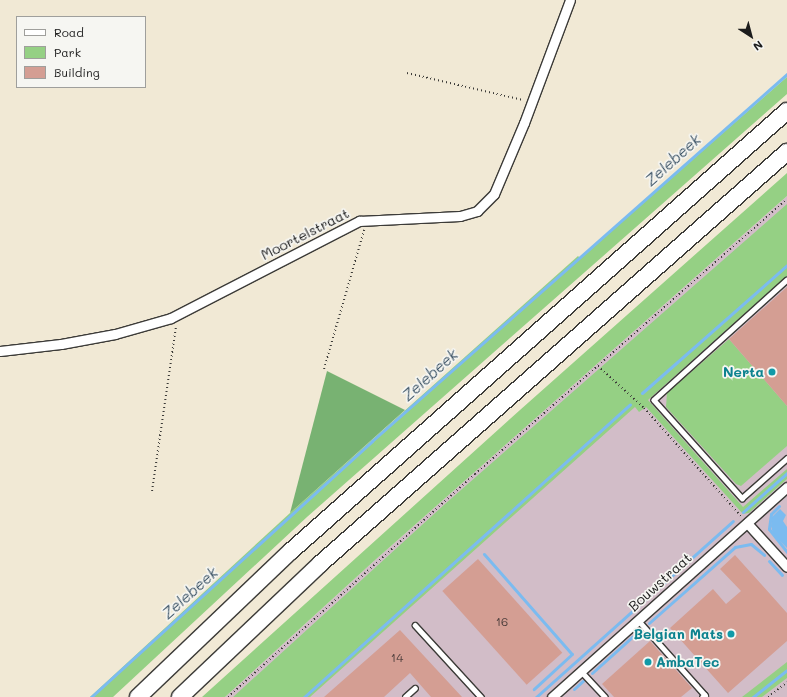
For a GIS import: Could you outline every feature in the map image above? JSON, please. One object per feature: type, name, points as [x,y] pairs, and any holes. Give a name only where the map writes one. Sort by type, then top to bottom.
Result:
[{"type":"highway","points":[[138,697],[291,551],[787,111]]},
{"type":"highway","points":[[180,697],[320,564],[787,152]]},
{"type":"street","name":"Moortelstraat","points":[[0,351],[61,344],[115,334],[178,314],[339,230],[366,221],[460,216],[477,211],[494,194],[532,102],[570,0]]},
{"type":"street","name":"Bouwstraat","points":[[552,697],[787,487]]},
{"type":"street","points":[[747,523],[787,567]]},
{"type":"lane","points":[[787,280],[654,400],[742,498],[787,458]]},
{"type":"lane","points":[[638,620],[705,695],[703,697]]},
{"type":"lane","points":[[415,624],[480,697]]},
{"type":"lane","points":[[581,671],[605,697]]},
{"type":"lane","points":[[405,697],[415,688]]},
{"type":"path","points":[[407,73],[532,102]]},
{"type":"path","points":[[228,697],[597,366],[787,199]]},
{"type":"path","points":[[324,369],[366,221]]},
{"type":"path","points":[[152,490],[178,314]]},
{"type":"path","points":[[597,366],[644,408],[747,523]]},
{"type":"path","points":[[768,697],[787,682]]},
{"type":"shaded area","points":[[787,196],[787,697],[225,697],[374,561]]},
{"type":"green space","points":[[787,77],[787,94],[307,517],[113,697],[90,697],[290,513],[578,256],[580,258]]},
{"type":"green space","points":[[787,173],[787,196],[374,561],[225,697],[202,697],[520,410]]},
{"type":"green space","points":[[787,204],[787,276],[648,400],[743,507],[787,469],[787,479],[749,513],[743,514],[646,407],[639,412],[635,407],[310,697],[233,697],[445,504]]},
{"type":"green space","points":[[729,339],[787,406],[787,446],[741,486],[736,484],[666,407],[667,393]]},
{"type":"green space","points":[[327,371],[405,410],[290,513]]},
{"type":"green space","points":[[787,662],[787,678],[762,697],[742,697]]},
{"type":"water","points":[[780,509],[786,515],[783,521],[787,527],[787,548],[773,534],[771,526],[772,517]]},
{"type":"building","name":"Nerta","points":[[787,287],[787,406],[729,339]]},
{"type":"building","name":"Belgian Mats","points":[[735,555],[787,613],[787,641],[728,693],[670,628],[713,589],[726,604],[741,591],[720,569]]},
{"type":"building","points":[[478,559],[562,653],[527,685],[442,591]]},
{"type":"building","points":[[400,630],[462,697],[431,697],[410,673],[384,697],[324,697]]},
{"type":"building","name":"AmbaTec","points":[[650,641],[692,688],[681,697],[614,697],[602,684]]},
{"type":"waterway","name":"Zelebeek","points":[[91,697],[372,441],[787,74]]},
{"type":"waterway","points":[[642,393],[787,265]]},
{"type":"waterway","points":[[304,697],[630,404]]},
{"type":"waterway","points":[[743,512],[787,473]]},
{"type":"waterway","points":[[779,506],[771,514],[769,529],[787,552]]},
{"type":"waterway","points":[[536,697],[733,521]]},
{"type":"waterway","points":[[649,623],[735,547],[751,544],[764,555]]},
{"type":"waterway","points":[[484,554],[572,654],[534,689]]},
{"type":"waterway","points":[[769,561],[782,575]]},
{"type":"waterway","points":[[592,673],[632,637]]},
{"type":"waterway","points":[[753,697],[787,670]]},
{"type":"waterway","points":[[574,689],[583,681]]},
{"type":"place","name":"Nerta","points":[[772,372]]},
{"type":"place","name":"Belgian Mats","points":[[731,634]]},
{"type":"place","name":"AmbaTec","points":[[648,662]]}]
